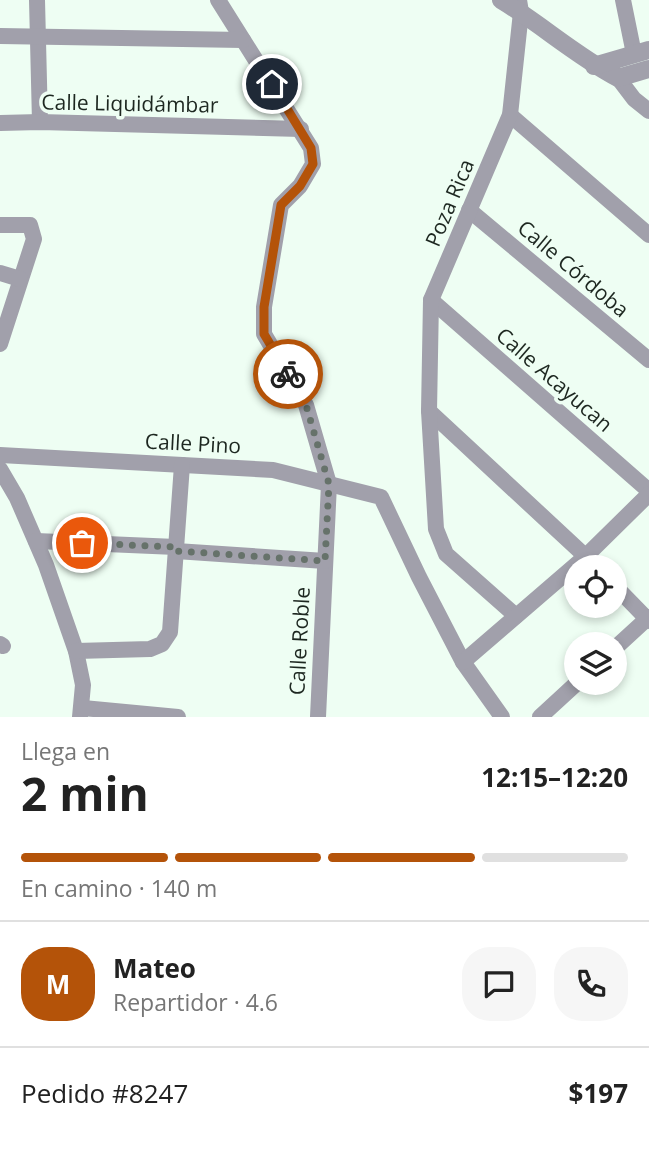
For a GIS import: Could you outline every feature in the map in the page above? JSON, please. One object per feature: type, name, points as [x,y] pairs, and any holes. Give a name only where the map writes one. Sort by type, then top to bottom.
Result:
[{"type":"street","points":[[37,0],[40,122]]},
{"type":"street","points":[[218,0],[301,129]]},
{"type":"street","points":[[501,0],[520,6],[600,64],[618,78],[634,99],[649,111]]},
{"type":"street","points":[[600,64],[641,52],[623,0]]},
{"type":"street","name":"Poza Rica","points":[[516,617],[446,554],[436,529],[429,411],[431,300],[510,115],[520,6]]},
{"type":"street","points":[[0,36],[243,40]]},
{"type":"street","points":[[618,78],[649,69]]},
{"type":"street","points":[[510,115],[649,235]]},
{"type":"street","name":"Calle Liquidámbar","points":[[0,123],[301,129]]},
{"type":"street","name":"Calle Roble","points":[[301,129],[311,148],[313,164],[300,186],[281,205],[264,307],[264,334],[306,405],[329,484],[318,717]]},
{"type":"street","name":"Calle Córdoba","points":[[469,210],[649,360]]},
{"type":"street","points":[[0,225],[30,225],[34,239],[0,344]]},
{"type":"street","points":[[0,273],[20,279]]},
{"type":"street","name":"Calle Acayucan","points":[[431,300],[649,492]]},
{"type":"street","points":[[429,411],[585,555]]},
{"type":"street","name":"Calle Pino","points":[[0,455],[273,470],[381,497],[463,662]]},
{"type":"street","points":[[76,652],[150,649],[162,644],[170,632],[182,465]]},
{"type":"street","points":[[0,469],[17,498],[36,541],[76,652],[83,685],[81,712],[178,717]]},
{"type":"street","points":[[596,555],[649,492]]},
{"type":"street","points":[[36,541],[325,561]]},
{"type":"street","points":[[502,717],[463,662],[564,581]]},
{"type":"street","points":[[627,598],[648,619],[627,638]]},
{"type":"street","points":[[540,717],[564,695]]},
{"type":"way so far","points":[[82,543],[176,547],[176,551],[325,561],[329,484],[306,405],[288,374]]},
{"type":"route","points":[[272,84],[311,148],[313,164],[300,186],[281,205],[264,307],[264,334],[288,374]]}]
